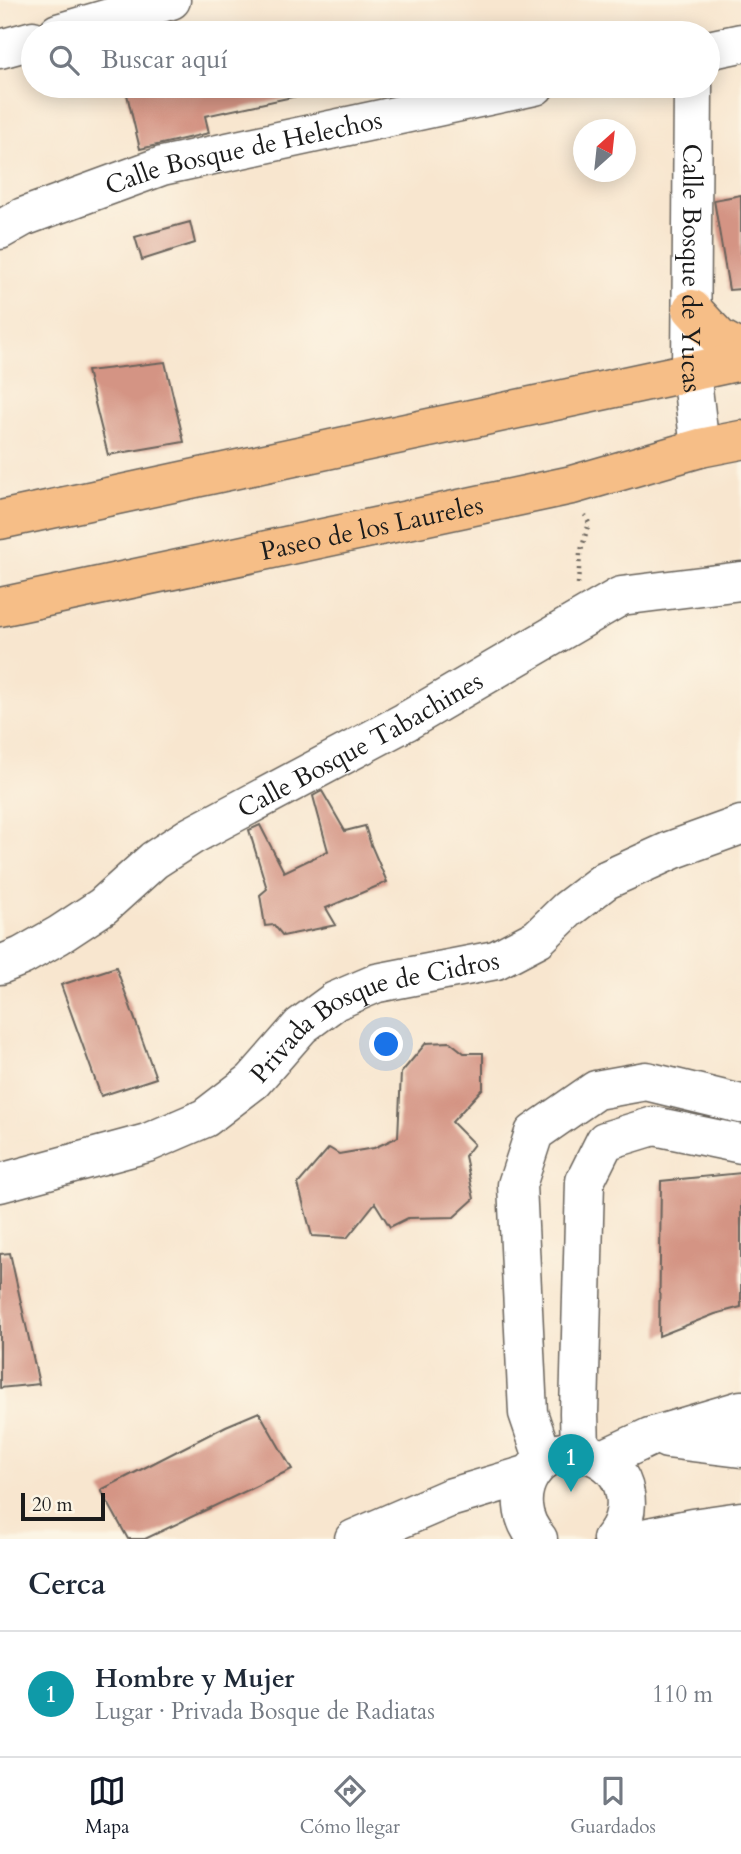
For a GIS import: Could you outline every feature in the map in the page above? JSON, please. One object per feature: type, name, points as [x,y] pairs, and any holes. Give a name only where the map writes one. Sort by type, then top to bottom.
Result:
[{"type":"main road","points":[[692,309],[719,338],[741,350]]},
{"type":"main road","points":[[0,520],[741,361]]},
{"type":"main road","name":"Paseo de los Laureles","points":[[0,607],[572,485],[700,448],[741,440]]},
{"type":"street","points":[[99,21],[171,0]]},
{"type":"street","points":[[0,49],[21,43]]},
{"type":"street","points":[[720,47],[741,43]]},
{"type":"street","name":"Calle Bosque de Helechos","points":[[0,230],[23,216],[162,166],[479,98]]},
{"type":"street","name":"Calle Bosque de Yucas","points":[[694,98],[691,372],[700,448]]},
{"type":"street","name":"Calle Bosque Tabachines","points":[[0,965],[60,935],[103,906],[155,860],[191,836],[405,722],[621,596],[741,581]]},
{"type":"street","name":"Privada Bosque de Cidros","points":[[0,1183],[147,1143],[205,1118],[254,1081],[301,1026],[335,1000],[377,983],[496,960],[538,938],[568,909],[606,880],[741,824]]},
{"type":"street","points":[[538,1539],[529,1529],[522,1511],[523,1492],[537,1467],[528,1413],[517,1185],[534,1133],[596,1090],[646,1081],[741,1104]]},
{"type":"street","points":[[611,1539],[617,1534],[624,1519],[627,1502],[624,1486],[616,1471],[592,1455],[579,1413],[585,1181],[605,1141],[654,1126],[741,1144]]},
{"type":"street","points":[[354,1539],[449,1498],[537,1467],[561,1452],[592,1455],[741,1410]]},
{"type":"street","points":[[650,1437],[741,1448]]},
{"type":"street","points":[[692,1528],[741,1504]]},
{"type":"street","points":[[638,1539],[741,1521]]},
{"type":"path","points":[[572,485],[589,523],[580,554],[578,584]]},
{"type":"building","points":[[128,98],[288,98],[205,116],[209,133],[140,149]]},
{"type":"building","points":[[741,195],[741,289],[729,290],[714,200]]},
{"type":"building","points":[[190,222],[195,243],[142,260],[135,237]]},
{"type":"building","points":[[165,362],[184,442],[108,455],[87,371]]},
{"type":"building","points":[[322,791],[345,831],[365,826],[387,882],[326,908],[336,925],[283,936],[274,925],[265,926],[260,895],[267,889],[249,830],[260,825],[284,872],[328,851],[313,796]]},
{"type":"building","points":[[116,967],[156,1078],[101,1096],[61,985]]},
{"type":"building","points":[[450,1042],[464,1053],[483,1053],[483,1088],[452,1122],[474,1144],[465,1156],[474,1199],[454,1217],[408,1218],[390,1227],[375,1203],[347,1238],[312,1236],[298,1184],[329,1148],[339,1154],[374,1148],[398,1137],[401,1073],[426,1043]]},
{"type":"building","points":[[741,1173],[741,1307],[659,1336],[661,1181]]},
{"type":"building","points":[[10,1253],[39,1384],[0,1388],[0,1254]]},
{"type":"building","points":[[259,1412],[292,1469],[145,1539],[128,1539],[101,1490]]},
{"type":"place","name":"Hombre y Mujer","points":[[571,1492]]}]
